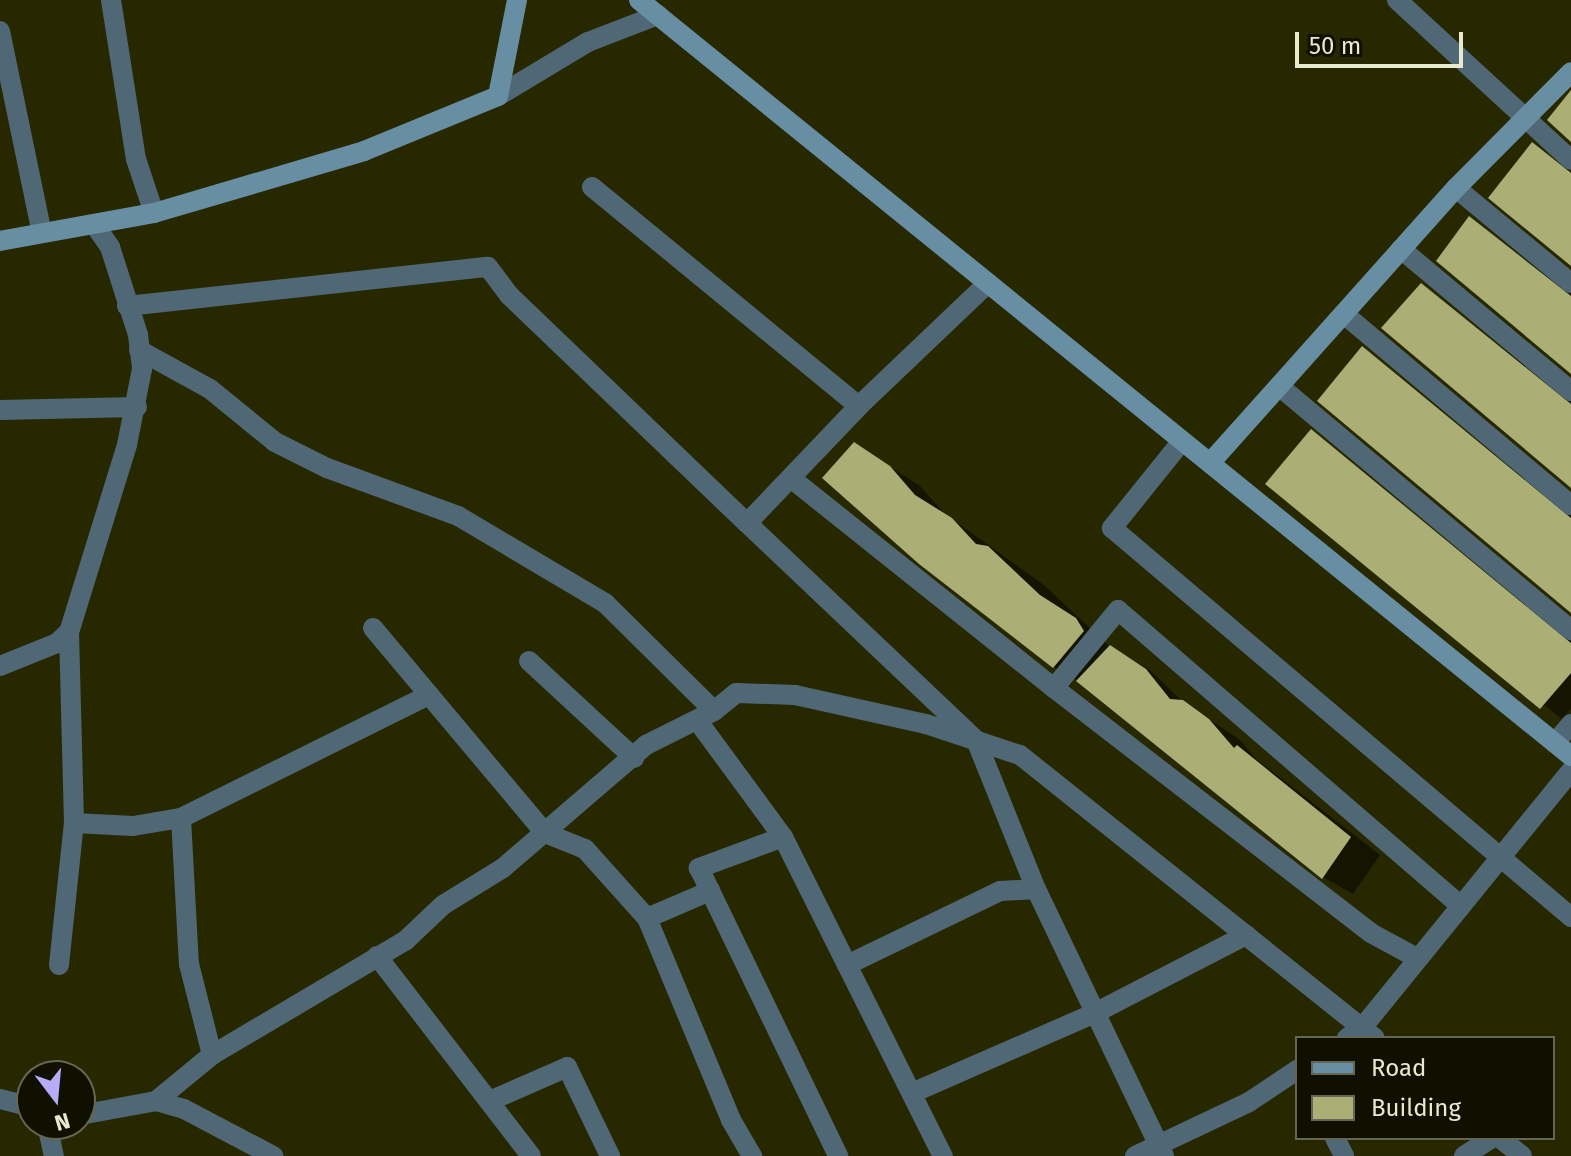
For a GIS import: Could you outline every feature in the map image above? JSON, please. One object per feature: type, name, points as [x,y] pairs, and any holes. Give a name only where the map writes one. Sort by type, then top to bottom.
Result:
[{"type":"street","points":[[111,0],[136,159],[154,213]]},
{"type":"street","points":[[498,96],[517,0]]},
{"type":"street","points":[[639,0],[1563,749],[1571,724]]},
{"type":"street","points":[[1397,0],[1495,87],[1524,122],[1571,160]]},
{"type":"street","points":[[0,241],[154,213],[364,151],[498,96],[588,42],[658,15]]},
{"type":"street","points":[[0,31],[42,233]]},
{"type":"street","points":[[1210,463],[1456,188],[1571,72]]},
{"type":"street","points":[[592,187],[859,406]]},
{"type":"street","points":[[1456,188],[1571,283]]},
{"type":"street","points":[[59,965],[74,823],[69,632],[137,407],[139,350],[110,247],[94,224]]},
{"type":"street","points":[[1401,249],[1571,391]]},
{"type":"street","points":[[127,306],[488,267],[509,295],[976,740],[1036,889],[1162,1150]]},
{"type":"street","points":[[747,523],[859,406],[988,283]]},
{"type":"street","points":[[1344,314],[1571,505]]},
{"type":"street","points":[[139,350],[210,389],[275,442],[327,468],[458,516],[605,603],[706,715],[783,837],[943,1156]]},
{"type":"street","points":[[1279,386],[1571,630]]},
{"type":"street","points":[[0,410],[137,407]]},
{"type":"street","points":[[1182,441],[1112,528],[1498,859],[1571,917]]},
{"type":"street","points":[[792,479],[1054,688],[1371,933],[1417,958]]},
{"type":"street","points":[[1054,688],[1118,610],[1460,905]]},
{"type":"street","points":[[373,628],[545,833],[585,849],[647,918],[731,1120],[752,1156]]},
{"type":"street","points":[[0,666],[57,643],[69,632]]},
{"type":"street","points":[[529,661],[634,758]]},
{"type":"street","points":[[156,1101],[212,1055],[405,941],[443,905],[545,833],[646,745],[706,715],[736,693],[795,695],[976,740],[1020,755],[1246,935],[1361,1035],[1417,958],[1571,771]]},
{"type":"street","points":[[74,823],[133,826],[181,818],[429,695]]},
{"type":"street","points":[[181,818],[189,964],[212,1055]]},
{"type":"street","points":[[783,837],[699,868],[838,1156]]},
{"type":"street","points":[[847,965],[1000,891],[1036,889]]},
{"type":"street","points":[[647,918],[710,891]]},
{"type":"street","points":[[912,1093],[1097,1012],[1246,935]]},
{"type":"street","points":[[377,956],[492,1100],[531,1156]]},
{"type":"street","points":[[492,1100],[567,1067],[610,1156]]},
{"type":"street","points":[[1135,1156],[1162,1150],[1249,1102],[1295,1071]]},
{"type":"street","points":[[96,1112],[156,1101],[184,1109],[273,1156]]},
{"type":"street","points":[[1464,1156],[1489,1140]]},
{"type":"street","points":[[1502,1140],[1522,1156]]},
{"type":"building","points":[[1571,90],[1571,142],[1547,120]]},
{"type":"building","points":[[1532,142],[1571,173],[1571,266],[1488,198]]},
{"type":"building","points":[[1469,216],[1571,296],[1571,374],[1436,261]]},
{"type":"building","points":[[1421,283],[1571,404],[1571,488],[1381,328]]},
{"type":"building","points":[[1362,346],[1571,518],[1571,613],[1317,401]]},
{"type":"building","points":[[1311,429],[1571,643],[1571,673],[1540,709],[1265,484]]},
{"type":"building","points":[[854,442],[890,466],[915,495],[952,518],[976,544],[988,546],[1040,595],[1076,618],[1084,631],[1053,668],[919,564],[822,478]]},
{"type":"building","points":[[1110,645],[1146,669],[1170,699],[1183,700],[1209,719],[1234,748],[1237,745],[1351,837],[1322,879],[1076,681]]}]
